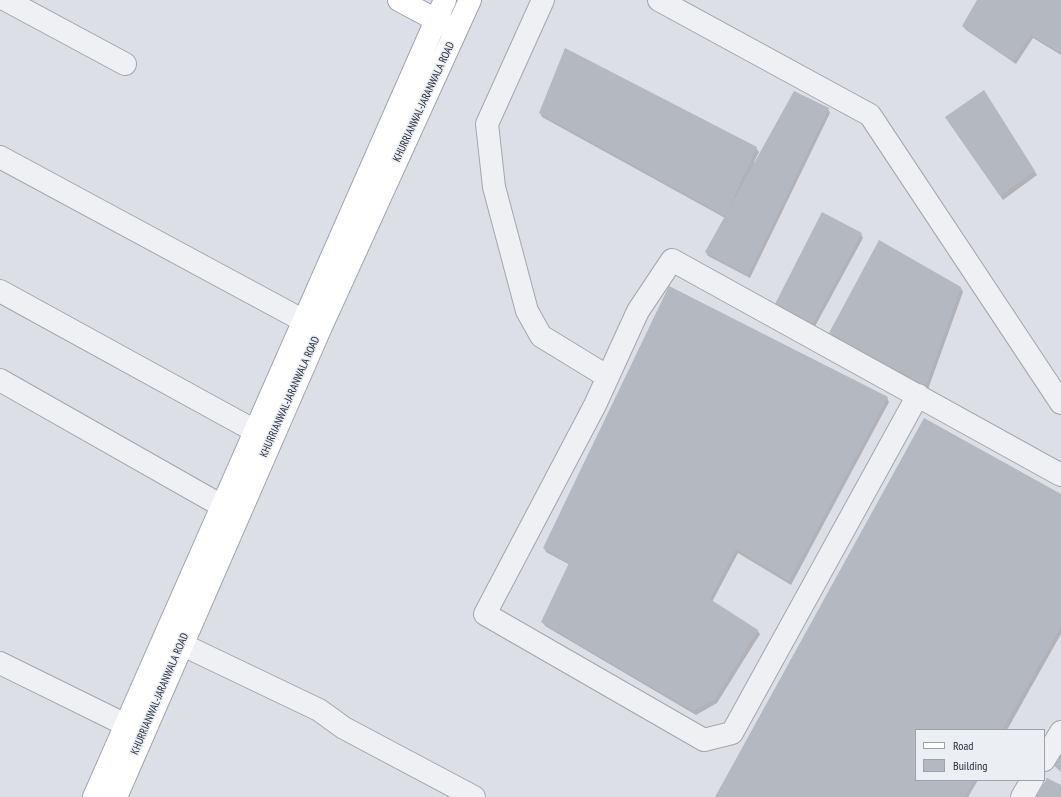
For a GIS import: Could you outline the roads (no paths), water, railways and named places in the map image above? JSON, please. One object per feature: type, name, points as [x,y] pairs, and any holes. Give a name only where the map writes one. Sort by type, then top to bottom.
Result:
[{"type":"main road","points":[[399,0],[456,31]]},
{"type":"main road","name":"KHURRIANWAL-JARANWALA ROAD","points":[[116,797],[181,644],[222,506],[445,0]]},
{"type":"main road","name":"KHURRIANWAL-JARANWALA ROAD","points":[[94,797],[126,725],[201,576],[317,336],[470,0]]},
{"type":"street","points":[[6,0],[125,64]]},
{"type":"street","points":[[543,0],[487,124],[494,187],[527,310],[541,336],[608,377]]},
{"type":"street","points":[[659,0],[870,115],[1061,403]]},
{"type":"street","points":[[0,157],[304,321]]},
{"type":"street","points":[[918,395],[732,733],[704,740],[485,614],[595,405],[638,311],[672,260],[918,395],[1061,475]]},
{"type":"street","points":[[0,291],[255,431]]},
{"type":"street","points":[[0,380],[222,506]]},
{"type":"street","points":[[181,644],[319,710],[344,728],[474,797]]},
{"type":"street","points":[[0,662],[126,725]]},
{"type":"street","points":[[1045,758],[1061,732]]},
{"type":"street","points":[[1022,797],[1031,781]]}]
